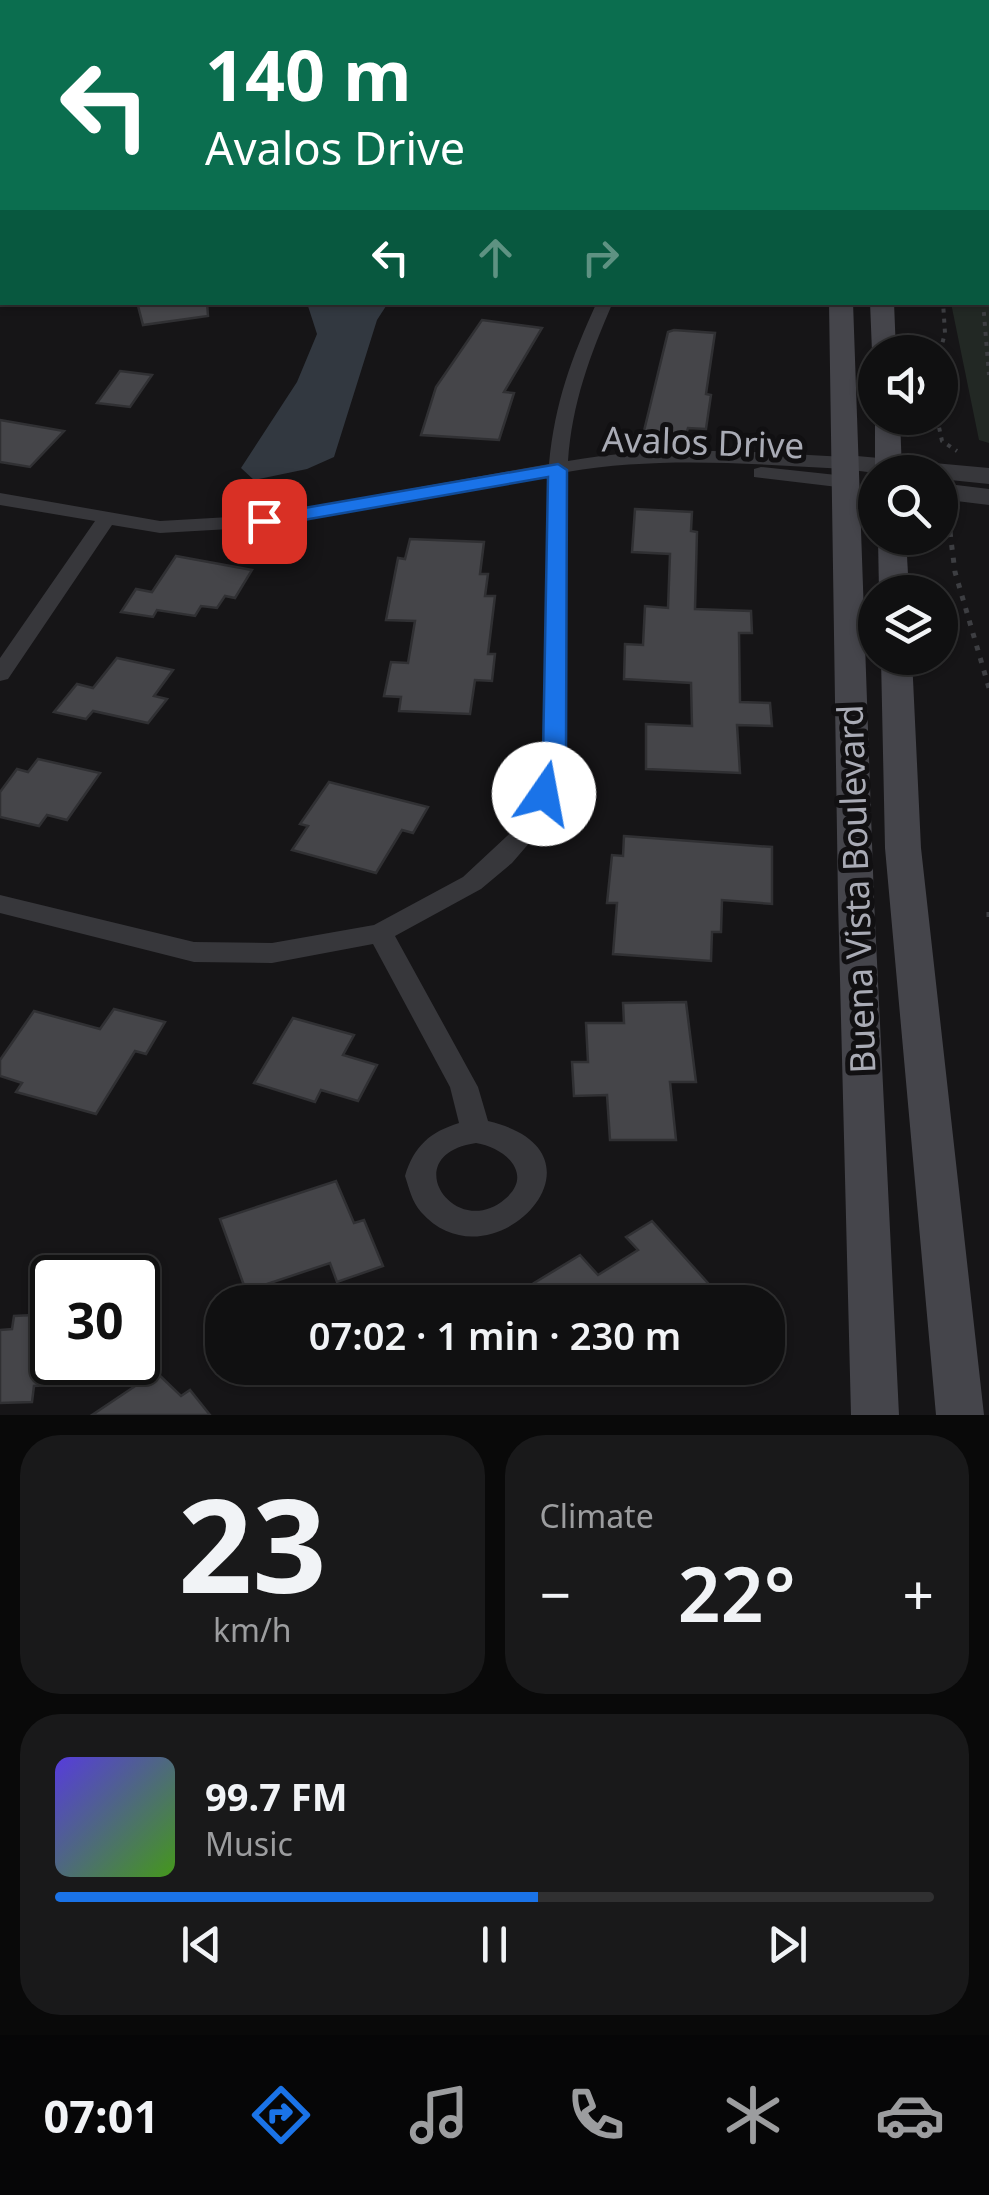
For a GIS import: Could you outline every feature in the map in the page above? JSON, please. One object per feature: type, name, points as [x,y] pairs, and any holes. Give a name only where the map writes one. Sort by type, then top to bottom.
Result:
[{"type":"main road","name":"Buena Vista Boulevard","points":[[842,305],[866,455]]},
{"type":"main road","points":[[882,305],[883,335]]},
{"type":"main road","name":"Buena Vista Boulevard","points":[[870,555],[875,1415]]},
{"type":"main road","name":"Buena Vista Boulevard","points":[[897,675],[903,848],[960,1415]]},
{"type":"street","points":[[0,904],[194,952],[272,954],[380,932],[472,883],[503,857],[530,827],[554,756],[562,421],[575,370],[604,305]]},
{"type":"street","name":"Avalos Drive","points":[[0,499],[160,526],[264,521],[558,470],[612,474],[858,473]]},
{"type":"street","points":[[958,475],[989,476]]},
{"type":"street","points":[[958,493],[989,497]]},
{"type":"street","points":[[0,674],[108,518]]},
{"type":"street","points":[[380,932],[464,1087],[476,1130]]},
{"type":"path","points":[[943,305],[945,335]]},
{"type":"path","points":[[983,305],[989,375]]},
{"type":"path","points":[[941,435],[942,440],[966,453]]},
{"type":"path","points":[[963,508],[948,524],[956,576],[989,688]]},
{"type":"shaded area","points":[[308,305],[387,305],[377,320],[334,457],[307,469],[254,480],[241,468],[297,382],[317,334]]},
{"type":"shaded area","points":[[951,305],[989,305],[989,443],[979,440]]},
{"type":"building","points":[[138,305],[207,305],[208,316],[143,325]]},
{"type":"building","points":[[482,320],[542,328],[504,392],[514,393],[499,440],[421,435],[436,387]]},
{"type":"building","points":[[668,332],[715,333],[706,394],[711,395],[706,429],[688,428],[686,435],[644,431]]},
{"type":"building","points":[[120,371],[152,375],[130,407],[97,403]]},
{"type":"building","points":[[0,420],[64,431],[30,467],[0,462]]},
{"type":"building","points":[[635,509],[692,512],[691,531],[697,532],[695,609],[751,611],[752,633],[739,633],[740,702],[770,703],[772,726],[737,725],[740,773],[646,769],[646,724],[692,726],[691,683],[624,679],[625,644],[643,645],[645,606],[668,608],[670,554],[632,552]]},
{"type":"building","points":[[410,539],[484,542],[480,574],[488,574],[485,596],[495,596],[488,654],[495,654],[492,681],[475,680],[470,714],[399,711],[401,697],[384,696],[391,662],[408,663],[415,621],[386,620],[398,558],[405,559]]},
{"type":"building","points":[[176,556],[252,570],[235,598],[225,596],[217,608],[201,606],[195,616],[157,610],[153,617],[121,612],[136,589],[152,592]]},
{"type":"building","points":[[117,658],[173,670],[154,696],[167,699],[148,723],[93,711],[86,719],[54,712],[77,684],[93,688]]},
{"type":"building","points":[[38,759],[100,773],[67,820],[47,815],[39,826],[0,817],[0,792],[17,769],[28,772]]},
{"type":"building","points":[[329,782],[428,807],[413,833],[402,830],[376,873],[292,850],[308,826],[300,824]]},
{"type":"building","points":[[624,836],[772,847],[772,904],[722,900],[721,932],[712,932],[711,961],[613,954],[617,903],[607,903],[612,855],[623,856]]},
{"type":"building","points":[[686,1002],[696,1082],[670,1082],[676,1140],[610,1140],[607,1095],[574,1096],[572,1062],[588,1062],[586,1023],[624,1023],[623,1003]]},
{"type":"building","points":[[114,1009],[165,1022],[146,1054],[135,1051],[96,1114],[16,1092],[22,1083],[0,1076],[0,1060],[34,1011],[100,1029]]},
{"type":"building","points":[[293,1018],[354,1035],[343,1055],[377,1065],[358,1101],[321,1090],[315,1102],[254,1083]]},
{"type":"building","points":[[336,1181],[354,1223],[364,1220],[383,1266],[337,1282],[330,1263],[264,1285],[244,1285],[220,1219]]},
{"type":"building","points":[[652,1221],[710,1285],[534,1283],[580,1255],[598,1275],[638,1250],[626,1237]]},
{"type":"building","points":[[30,1315],[30,1385],[50,1385],[34,1386],[32,1402],[0,1403],[0,1330],[12,1329],[14,1316]]},
{"type":"building","points":[[160,1376],[181,1396],[190,1390],[210,1415],[92,1415],[137,1385],[160,1385]]},
{"type":"route","points":[[264,521],[558,470],[554,756],[544,794]]}]
